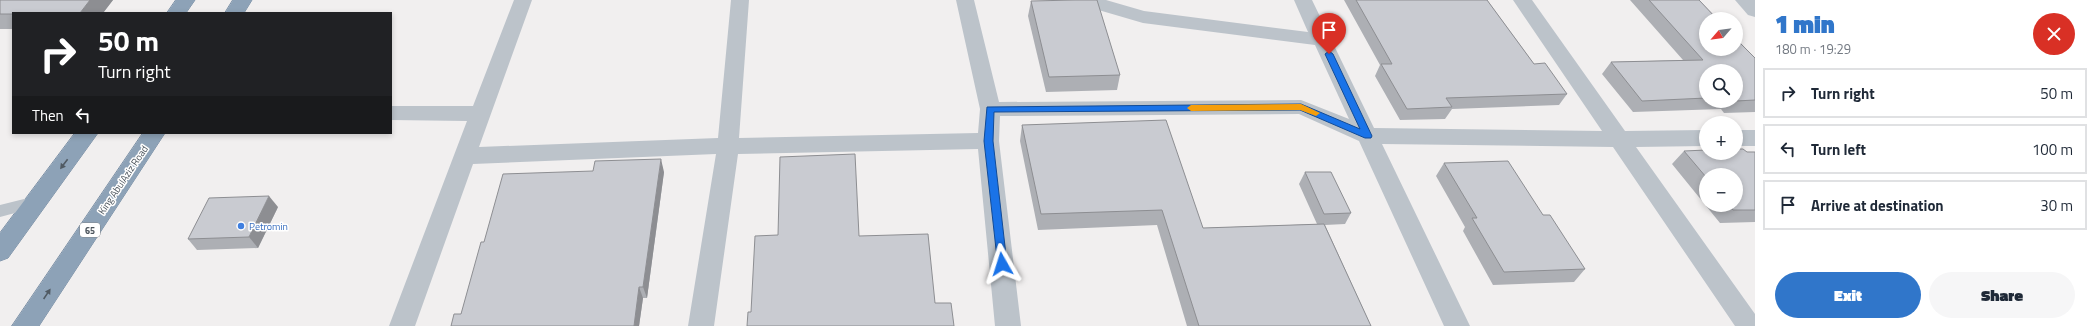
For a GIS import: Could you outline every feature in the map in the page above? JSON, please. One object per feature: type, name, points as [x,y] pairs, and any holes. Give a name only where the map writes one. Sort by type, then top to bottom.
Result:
[{"type":"highway","points":[[177,12],[186,0]]},
{"type":"highway","points":[[235,12],[243,0]]},
{"type":"highway","points":[[0,251],[86,134]]},
{"type":"highway","name":"King AbulAziz Road","points":[[26,326],[153,134]]},
{"type":"street","points":[[402,326],[523,0]]},
{"type":"street","points":[[701,326],[728,146],[740,0]]},
{"type":"street","points":[[965,0],[990,109],[988,141],[1008,326]]},
{"type":"street","points":[[1085,0],[1143,17],[1323,40]]},
{"type":"street","points":[[1303,0],[1457,326]]},
{"type":"street","points":[[1522,0],[1749,326]]},
{"type":"street","points":[[1744,0],[1755,11]]},
{"type":"street","points":[[990,109],[1301,107],[1368,136],[1620,139],[1699,138]]},
{"type":"street","points":[[392,113],[480,114]]},
{"type":"street","points":[[1743,138],[1755,138]]},
{"type":"street","points":[[464,156],[728,146],[988,141]]},
{"type":"lane","points":[[0,211],[36,202]]},
{"type":"building","points":[[0,0],[90,0],[81,12],[12,12],[12,14],[0,14]]},
{"type":"building","points":[[1097,0],[1120,75],[1049,77],[1031,1]]},
{"type":"building","points":[[1356,0],[1487,0],[1534,64],[1545,63],[1567,94],[1446,98],[1452,107],[1407,109],[1381,64],[1392,64]]},
{"type":"building","points":[[1649,0],[1699,0],[1710,12],[1699,12],[1699,56]]},
{"type":"building","points":[[1743,46],[1755,58],[1755,100],[1743,101],[1743,64],[1699,64],[1699,98],[1642,101],[1611,62],[1703,60],[1699,56],[1743,56]]},
{"type":"building","points":[[1166,120],[1203,228],[1324,224],[1371,326],[1199,326],[1162,210],[1041,214],[1022,125]]},
{"type":"building","points":[[1743,149],[1747,152],[1755,152],[1755,210],[1743,210],[1743,168],[1699,169],[1684,151],[1699,150],[1699,160],[1743,160]]},
{"type":"building","points":[[855,154],[859,236],[928,234],[935,303],[951,303],[954,326],[747,326],[748,312],[751,312],[755,236],[778,235],[780,157]]},
{"type":"building","points":[[661,159],[643,287],[639,287],[634,326],[451,326],[454,314],[461,314],[481,242],[484,242],[503,174],[593,171],[595,161]]},
{"type":"building","points":[[1508,161],[1543,215],[1550,215],[1585,269],[1504,272],[1472,218],[1477,218],[1444,163]]},
{"type":"building","points":[[1305,172],[1331,172],[1351,213],[1324,214]]},
{"type":"building","points":[[269,196],[249,237],[188,239],[209,198]]},
{"type":"slow traffic","points":[[1191,108],[1301,107],[1316,113]]},
{"type":"place","name":"Petromin","points":[[241,226]]},
{"type":"route","points":[[1002,264],[988,141],[990,109],[1301,107],[1368,136],[1329,54]]}]
